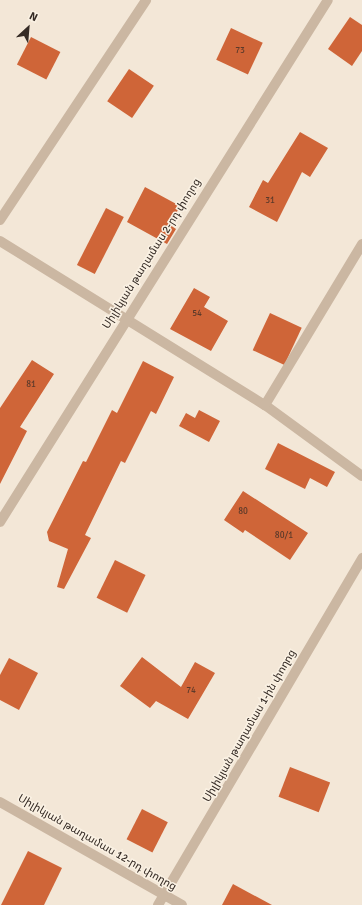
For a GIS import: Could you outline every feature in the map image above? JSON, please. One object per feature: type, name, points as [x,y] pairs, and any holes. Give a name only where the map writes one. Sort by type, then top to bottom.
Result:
[{"type":"street","points":[[0,220],[146,0]]},
{"type":"street","name":"Սիլիկյան թաղամաս 2-րդ փողոց","points":[[0,522],[126,317],[328,0]]},
{"type":"street","points":[[0,242],[126,317],[265,405],[362,476]]},
{"type":"street","points":[[265,405],[362,244]]},
{"type":"street","name":"Սիլիկյան թաղամաս 1-ին փողոց","points":[[158,905],[362,558]]},
{"type":"street","name":"Սիլիկյան թաղամաս 12-րդ փողոց","points":[[0,802],[182,905]]},
{"type":"building","points":[[350,17],[362,25],[362,51],[352,66],[328,49]]},
{"type":"building","points":[[231,28],[263,43],[248,75],[216,60]]},
{"type":"building","points":[[31,37],[60,52],[46,80],[17,65]]},
{"type":"building","points":[[129,69],[154,86],[132,118],[107,101]]},
{"type":"building","points":[[300,132],[328,148],[310,177],[302,172],[277,222],[249,207],[263,180],[268,183]]},
{"type":"building","points":[[145,187],[180,206],[170,225],[176,229],[167,244],[127,222]]},
{"type":"building","points":[[106,208],[124,217],[95,274],[77,265]]},
{"type":"building","points":[[194,288],[210,297],[204,307],[228,321],[211,351],[170,329]]},
{"type":"building","points":[[270,313],[302,328],[284,365],[253,350]]},
{"type":"building","points":[[32,360],[54,374],[20,427],[27,431],[0,484],[0,408]]},
{"type":"building","points":[[143,361],[174,377],[156,414],[151,411],[125,463],[121,461],[85,535],[91,538],[64,589],[57,587],[68,549],[49,541],[47,532],[83,461],[86,462],[112,410],[117,413]]},
{"type":"building","points":[[199,410],[220,421],[209,442],[179,426],[186,413],[195,418]]},
{"type":"building","points":[[278,443],[335,472],[327,487],[310,478],[305,489],[265,469]]},
{"type":"building","points":[[243,491],[308,533],[290,560],[245,530],[243,533],[224,520]]},
{"type":"building","points":[[115,560],[146,575],[127,613],[97,598]]},
{"type":"building","points":[[142,657],[181,687],[195,662],[215,673],[188,719],[156,701],[150,708],[120,686]]},
{"type":"building","points":[[9,658],[38,673],[19,710],[0,700],[0,675]]},
{"type":"building","points":[[290,767],[330,782],[319,812],[279,797]]},
{"type":"building","points":[[142,809],[168,822],[152,852],[127,839]]},
{"type":"building","points":[[28,851],[62,868],[44,905],[1,905]]},
{"type":"building","points":[[233,884],[272,905],[222,905]]}]
